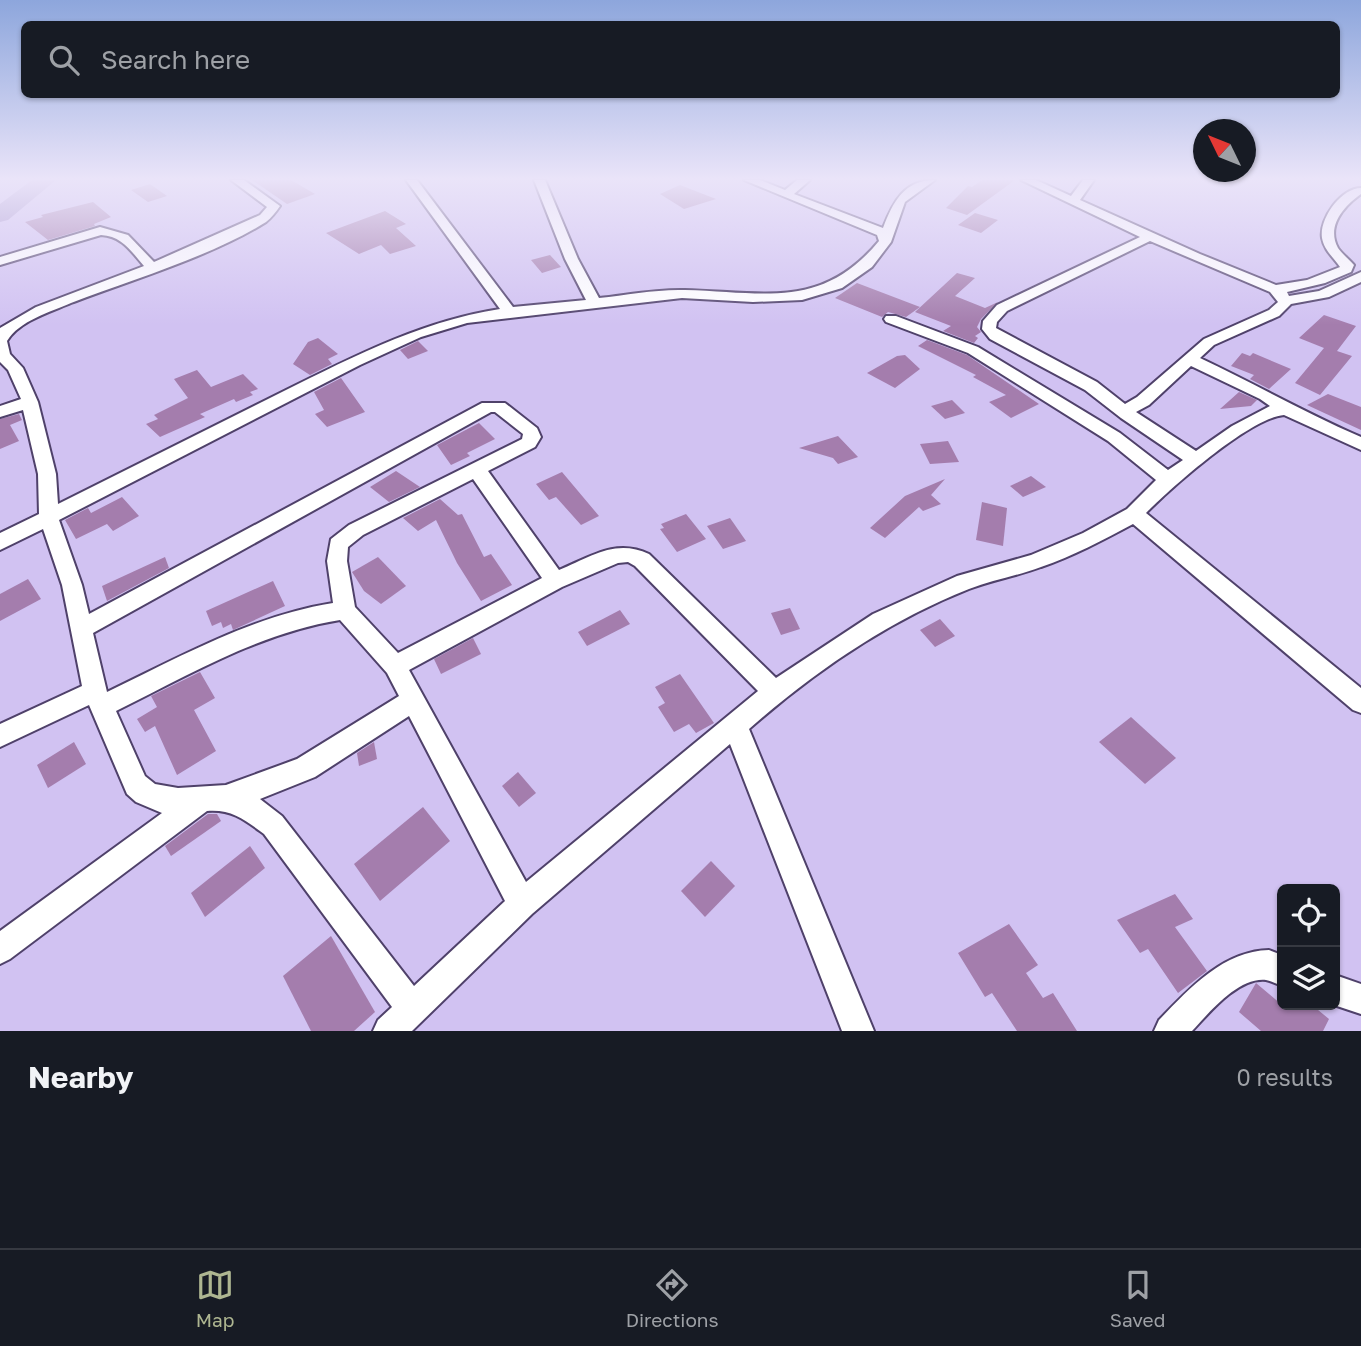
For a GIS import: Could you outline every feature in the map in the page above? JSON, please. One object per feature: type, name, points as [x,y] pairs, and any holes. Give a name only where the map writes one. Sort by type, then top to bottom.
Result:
[{"type":"street","points":[[242,228],[41,310],[6,330],[0,341],[2,355],[15,368],[30,402],[47,474],[49,518],[72,584],[99,698],[136,786],[146,796],[157,801],[214,798],[287,778],[412,701]]},
{"type":"street","points":[[447,228],[509,312]]},
{"type":"street","points":[[557,228],[584,288],[596,304]]},
{"type":"street","points":[[866,228],[886,237]]},
{"type":"street","points":[[0,542],[354,362],[416,334],[465,319],[509,312],[682,294],[753,298],[802,296],[837,285],[867,264],[885,242],[889,228]]},
{"type":"street","points":[[1130,228],[1280,294],[1315,299],[1335,292],[1361,276]]},
{"type":"street","points":[[1280,294],[1325,280],[1346,269],[1347,265],[1331,247],[1330,228]]},
{"type":"street","points":[[0,261],[109,230],[121,233],[152,267]]},
{"type":"street","points":[[1149,237],[1002,308],[990,321],[989,329],[995,337],[1091,386],[1127,414],[1195,459]]},
{"type":"street","points":[[1127,414],[1131,407],[1143,401],[1209,342],[1274,313],[1286,303],[1280,294]]},
{"type":"street","points":[[891,319],[973,350],[1114,437],[1168,479]]},
{"type":"street","points":[[1189,359],[1266,395],[1286,411],[1361,444]]},
{"type":"street","points":[[0,412],[30,402]]},
{"type":"street","points":[[82,629],[488,407],[499,407],[531,432],[529,443],[356,530],[338,544],[337,561],[345,610],[395,666],[522,904]]},
{"type":"street","points":[[389,1031],[522,904],[774,692],[881,620],[964,582],[1036,561],[1090,538],[1134,514],[1168,479],[1195,459],[1271,411],[1286,411]]},
{"type":"street","points":[[477,470],[555,581]]},
{"type":"street","points":[[1134,514],[1361,702]]},
{"type":"street","points":[[395,666],[555,581],[616,555],[629,554],[642,560],[774,692]]},
{"type":"street","points":[[0,736],[277,626],[326,612],[345,610]]},
{"type":"street","points":[[735,725],[858,1031]]},
{"type":"street","points":[[0,949],[214,798],[253,808],[273,825],[412,1009]]},
{"type":"street","points":[[1170,1031],[1205,995],[1244,969],[1266,965],[1277,969]]},
{"type":"street","points":[[1340,992],[1361,999]]},
{"type":"building","points":[[33,228],[88,228],[48,240]]},
{"type":"building","points":[[339,228],[396,228],[416,246],[390,254],[381,245],[359,254],[326,233]]},
{"type":"building","points":[[967,228],[987,228],[981,233]]},
{"type":"building","points":[[550,255],[561,267],[542,273],[531,260]]},
{"type":"building","points":[[957,273],[975,278],[955,296],[985,308],[998,302],[981,319],[977,327],[981,332],[975,336],[978,338],[974,343],[943,331],[951,326],[915,312]]},
{"type":"building","points":[[857,283],[920,307],[906,317],[888,312],[882,317],[835,298]]},
{"type":"building","points":[[1324,315],[1356,326],[1337,351],[1352,356],[1320,395],[1295,383],[1324,348],[1299,338]]},
{"type":"building","points":[[318,338],[338,354],[328,359],[332,364],[310,375],[293,364],[308,342]]},
{"type":"building","points":[[927,340],[967,355],[1039,404],[1011,418],[989,402],[1006,395],[973,377],[976,375],[918,346]]},
{"type":"building","points":[[418,341],[428,351],[408,359],[400,350]]},
{"type":"building","points":[[1242,353],[1250,356],[1253,353],[1291,369],[1269,389],[1250,379],[1254,375],[1231,366]]},
{"type":"building","points":[[905,355],[920,369],[895,388],[867,373],[897,356]]},
{"type":"building","points":[[197,370],[211,387],[243,374],[258,389],[250,392],[253,395],[236,402],[234,399],[200,414],[205,417],[160,437],[146,424],[158,419],[154,415],[188,398],[174,379]]},
{"type":"building","points":[[341,378],[365,412],[327,427],[315,414],[324,410],[314,392]]},
{"type":"building","points":[[1239,392],[1257,400],[1251,406],[1220,409]]},
{"type":"building","points":[[1328,394],[1361,407],[1361,430],[1307,405]]},
{"type":"building","points":[[952,400],[965,413],[945,419],[931,406]]},
{"type":"building","points":[[19,414],[22,420],[10,425],[19,441],[0,449],[0,419]]},
{"type":"building","points":[[479,423],[495,439],[467,453],[470,456],[451,465],[437,445]]},
{"type":"building","points":[[838,436],[858,457],[838,464],[833,458],[799,448]]},
{"type":"building","points":[[948,441],[959,462],[930,464],[920,444]]},
{"type":"building","points":[[396,471],[420,487],[389,502],[370,487]]},
{"type":"building","points":[[562,472],[599,516],[581,525],[556,497],[549,500],[536,484]]},
{"type":"building","points":[[1031,476],[1046,487],[1023,497],[1010,486]]},
{"type":"building","points":[[945,479],[931,495],[941,504],[923,511],[919,507],[885,538],[870,528],[905,496]]},
{"type":"building","points":[[122,497],[139,516],[113,531],[107,524],[76,539],[65,520],[88,508],[91,513]]},
{"type":"building","points":[[440,499],[458,515],[462,514],[484,557],[491,554],[512,585],[481,601],[457,563],[436,520],[418,531],[403,518]]},
{"type":"building","points":[[982,502],[1007,508],[1003,546],[976,540]]},
{"type":"building","points":[[686,514],[706,539],[677,552],[660,529],[664,528],[661,524]]},
{"type":"building","points":[[730,518],[746,541],[723,549],[707,526]]},
{"type":"building","points":[[165,557],[169,568],[107,601],[102,586]]},
{"type":"building","points":[[378,557],[406,586],[381,604],[364,591],[352,572]]},
{"type":"building","points":[[28,579],[41,599],[0,621],[0,594]]},
{"type":"building","points":[[273,581],[285,606],[233,630],[231,624],[223,628],[221,622],[212,626],[206,611]]},
{"type":"building","points":[[790,608],[800,629],[781,635],[771,613]]},
{"type":"building","points":[[620,610],[630,624],[587,646],[578,632]]},
{"type":"building","points":[[940,619],[955,636],[935,647],[920,630]]},
{"type":"building","points":[[473,638],[481,654],[441,674],[434,659]]},
{"type":"building","points":[[200,672],[215,698],[194,710],[216,751],[177,775],[155,726],[145,732],[137,719],[157,707],[151,696]]},
{"type":"building","points":[[680,674],[714,723],[696,733],[689,724],[674,732],[658,707],[665,703],[655,687]]},
{"type":"building","points":[[1131,717],[1176,758],[1145,784],[1099,742]]},
{"type":"building","points":[[74,742],[86,764],[48,788],[37,765]]},
{"type":"building","points":[[374,742],[377,759],[359,766],[357,753]]},
{"type":"building","points":[[518,772],[536,793],[519,807],[502,786]]},
{"type":"building","points":[[423,807],[450,841],[380,901],[354,864]]},
{"type":"building","points":[[208,814],[217,814],[221,821],[171,856],[165,846]]},
{"type":"building","points":[[250,846],[265,868],[205,917],[191,893]]},
{"type":"building","points":[[711,861],[735,886],[705,917],[681,891]]},
{"type":"building","points":[[1175,894],[1193,919],[1175,927],[1207,971],[1178,993],[1148,949],[1140,953],[1117,920]]},
{"type":"building","points":[[1009,924],[1038,965],[1026,973],[1043,998],[1053,993],[1077,1031],[1017,1031],[992,993],[985,997],[958,953]]},
{"type":"building","points":[[331,936],[375,1012],[354,1031],[311,1031],[283,976]]},
{"type":"building","points":[[1256,983],[1277,1001],[1277,1010],[1318,1010],[1329,1019],[1323,1031],[1261,1031],[1239,1012]]}]
